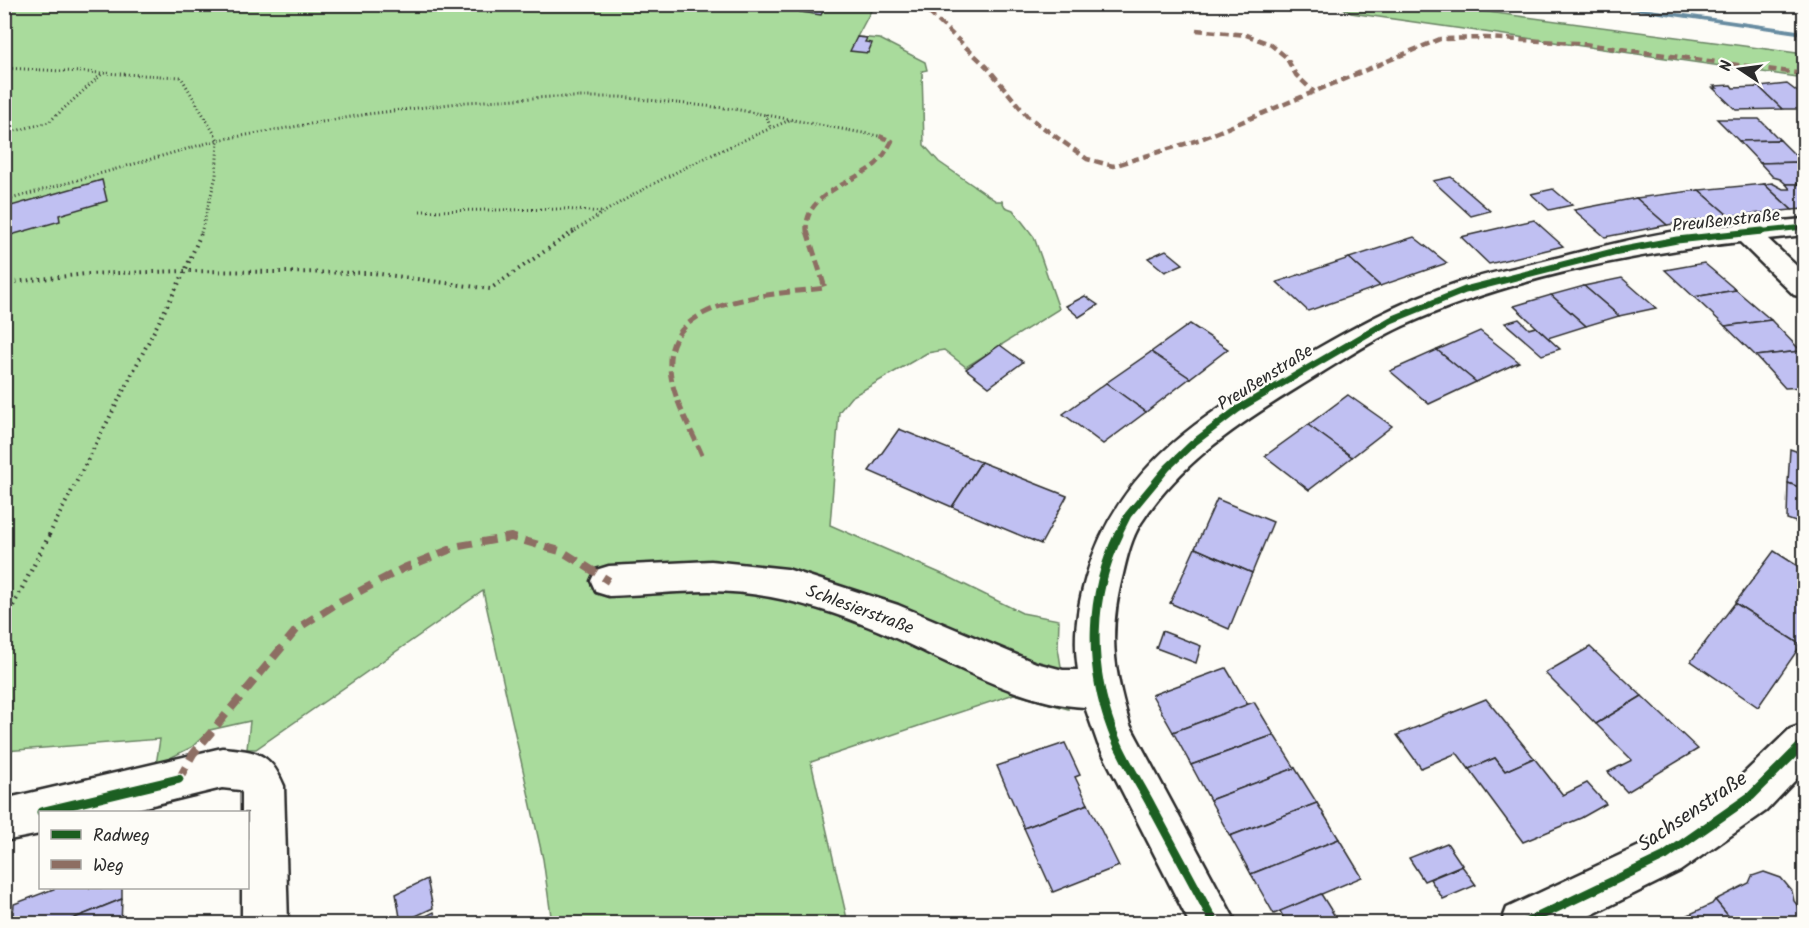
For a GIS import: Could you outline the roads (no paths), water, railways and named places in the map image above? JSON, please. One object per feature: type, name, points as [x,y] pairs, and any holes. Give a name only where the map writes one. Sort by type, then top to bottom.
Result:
[{"type":"street","name":"Preußenstraße","points":[[1215,924],[1112,731],[1100,689],[1094,651],[1095,606],[1111,550],[1128,515],[1167,468],[1192,444],[1238,409],[1391,320],[1465,290],[1613,252],[1677,240],[1804,227]]},
{"type":"street","points":[[1746,233],[1804,288]]},
{"type":"street","name":"Schlesierstraße","points":[[609,581],[711,576],[787,584],[885,616],[1032,680],[1064,688],[1100,689]]},
{"type":"street","name":"Sachsenstraße","points":[[1523,924],[1665,856],[1751,796],[1804,743]]},
{"type":"street","points":[[49,811],[222,768],[251,771],[263,786],[265,924]]},
{"type":"street","points":[[4,820],[39,813]]},
{"type":"waterway","points":[[1594,4],[1804,33]]}]
